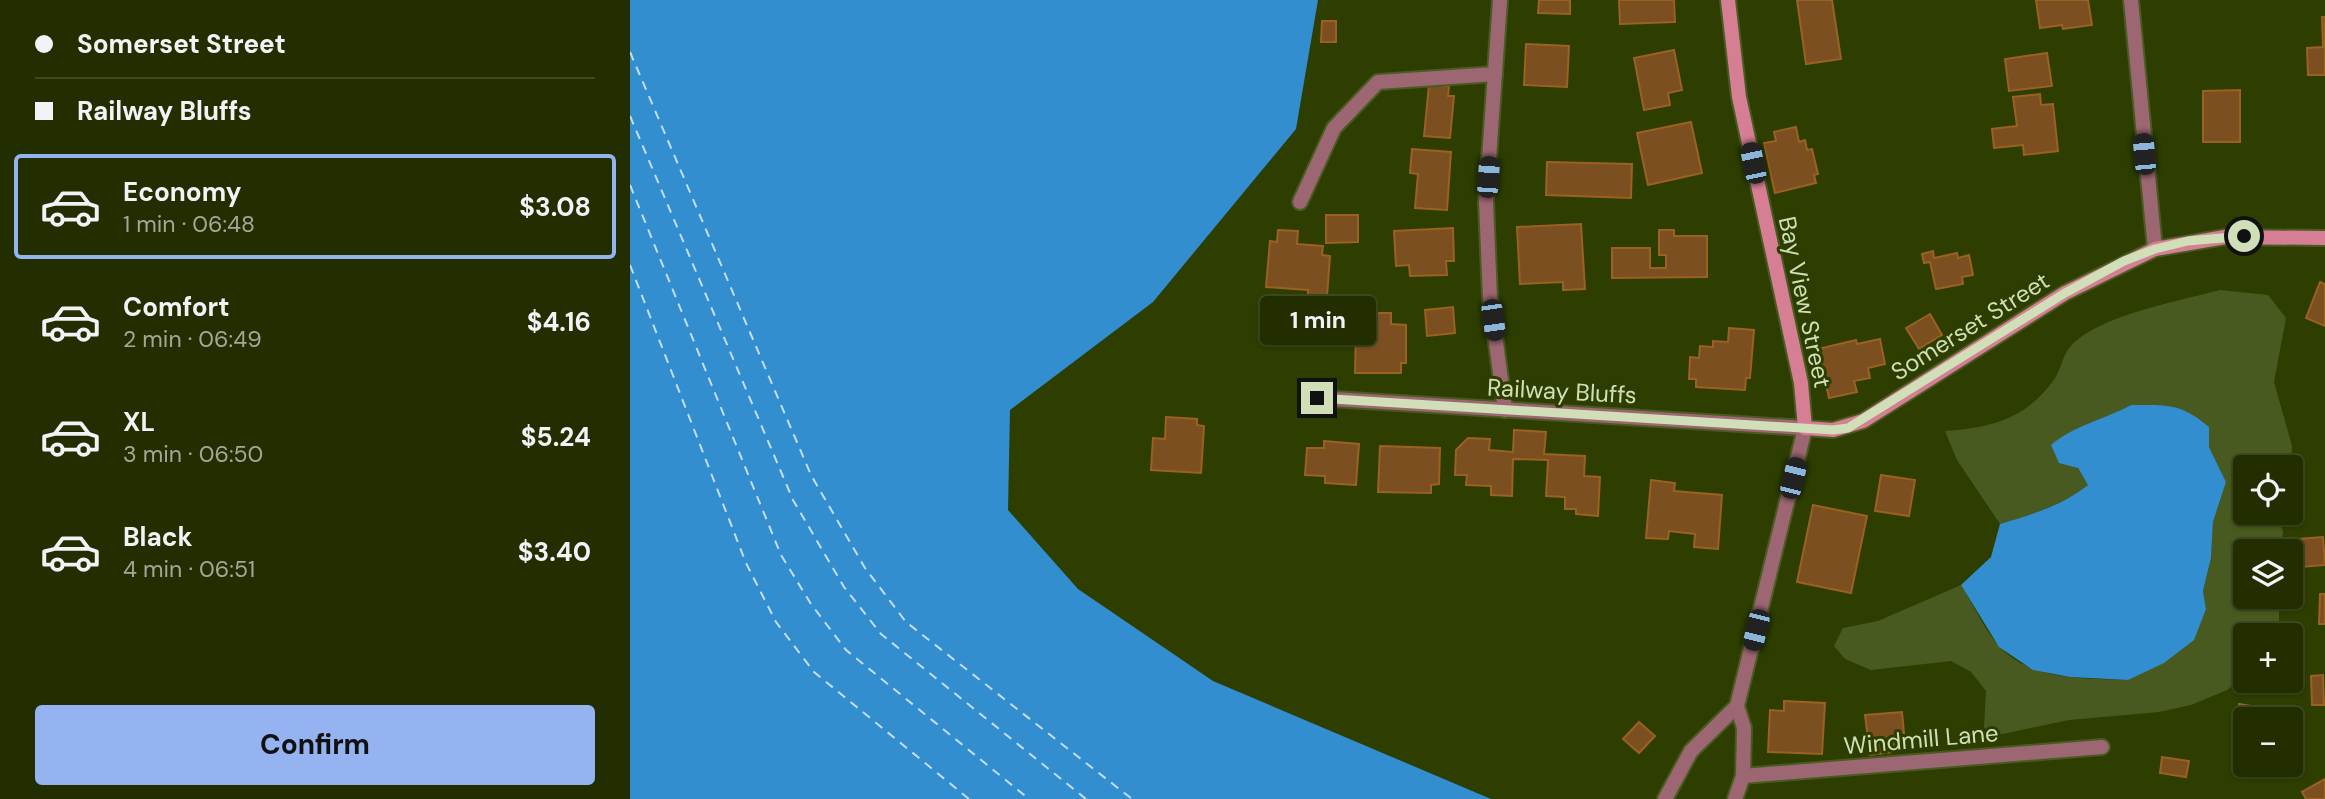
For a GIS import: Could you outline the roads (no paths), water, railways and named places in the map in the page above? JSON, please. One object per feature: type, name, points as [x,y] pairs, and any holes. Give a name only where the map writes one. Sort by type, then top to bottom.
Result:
[{"type":"street","points":[[1500,0],[1486,229],[1490,298],[1505,410]]},
{"type":"street","name":"Bay View Street","points":[[1728,0],[1739,97],[1801,383],[1805,428],[1737,706],[1744,728],[1743,776],[1735,799]]},
{"type":"street","points":[[2131,0],[2155,249]]},
{"type":"street","points":[[1300,202],[1334,128],[1378,82],[1495,74]]},
{"type":"street","name":"Somerset Street","points":[[1805,428],[1833,430],[1863,421],[2065,293],[2155,249],[2225,237],[2325,238]]},
{"type":"street","name":"Railway Bluffs","points":[[1317,398],[1805,428]]},
{"type":"street","points":[[1665,799],[1691,751],[1737,706]]},
{"type":"street","name":"Windmill Lane","points":[[1743,776],[2102,747]]},
{"type":"water","points":[[630,0],[1318,0],[1296,129],[1153,302],[1010,410],[1008,510],[1078,589],[1213,681],[1491,799],[630,799]]},
{"type":"water","points":[[2131,405],[2182,409],[2209,427],[2209,447],[2226,482],[2213,522],[2211,558],[2203,591],[2206,609],[2194,640],[2164,663],[2128,680],[2070,677],[2033,670],[1999,647],[1961,585],[1991,557],[2000,524],[2057,504],[2088,485],[2078,468],[2059,463],[2051,445],[2079,428]]}]
